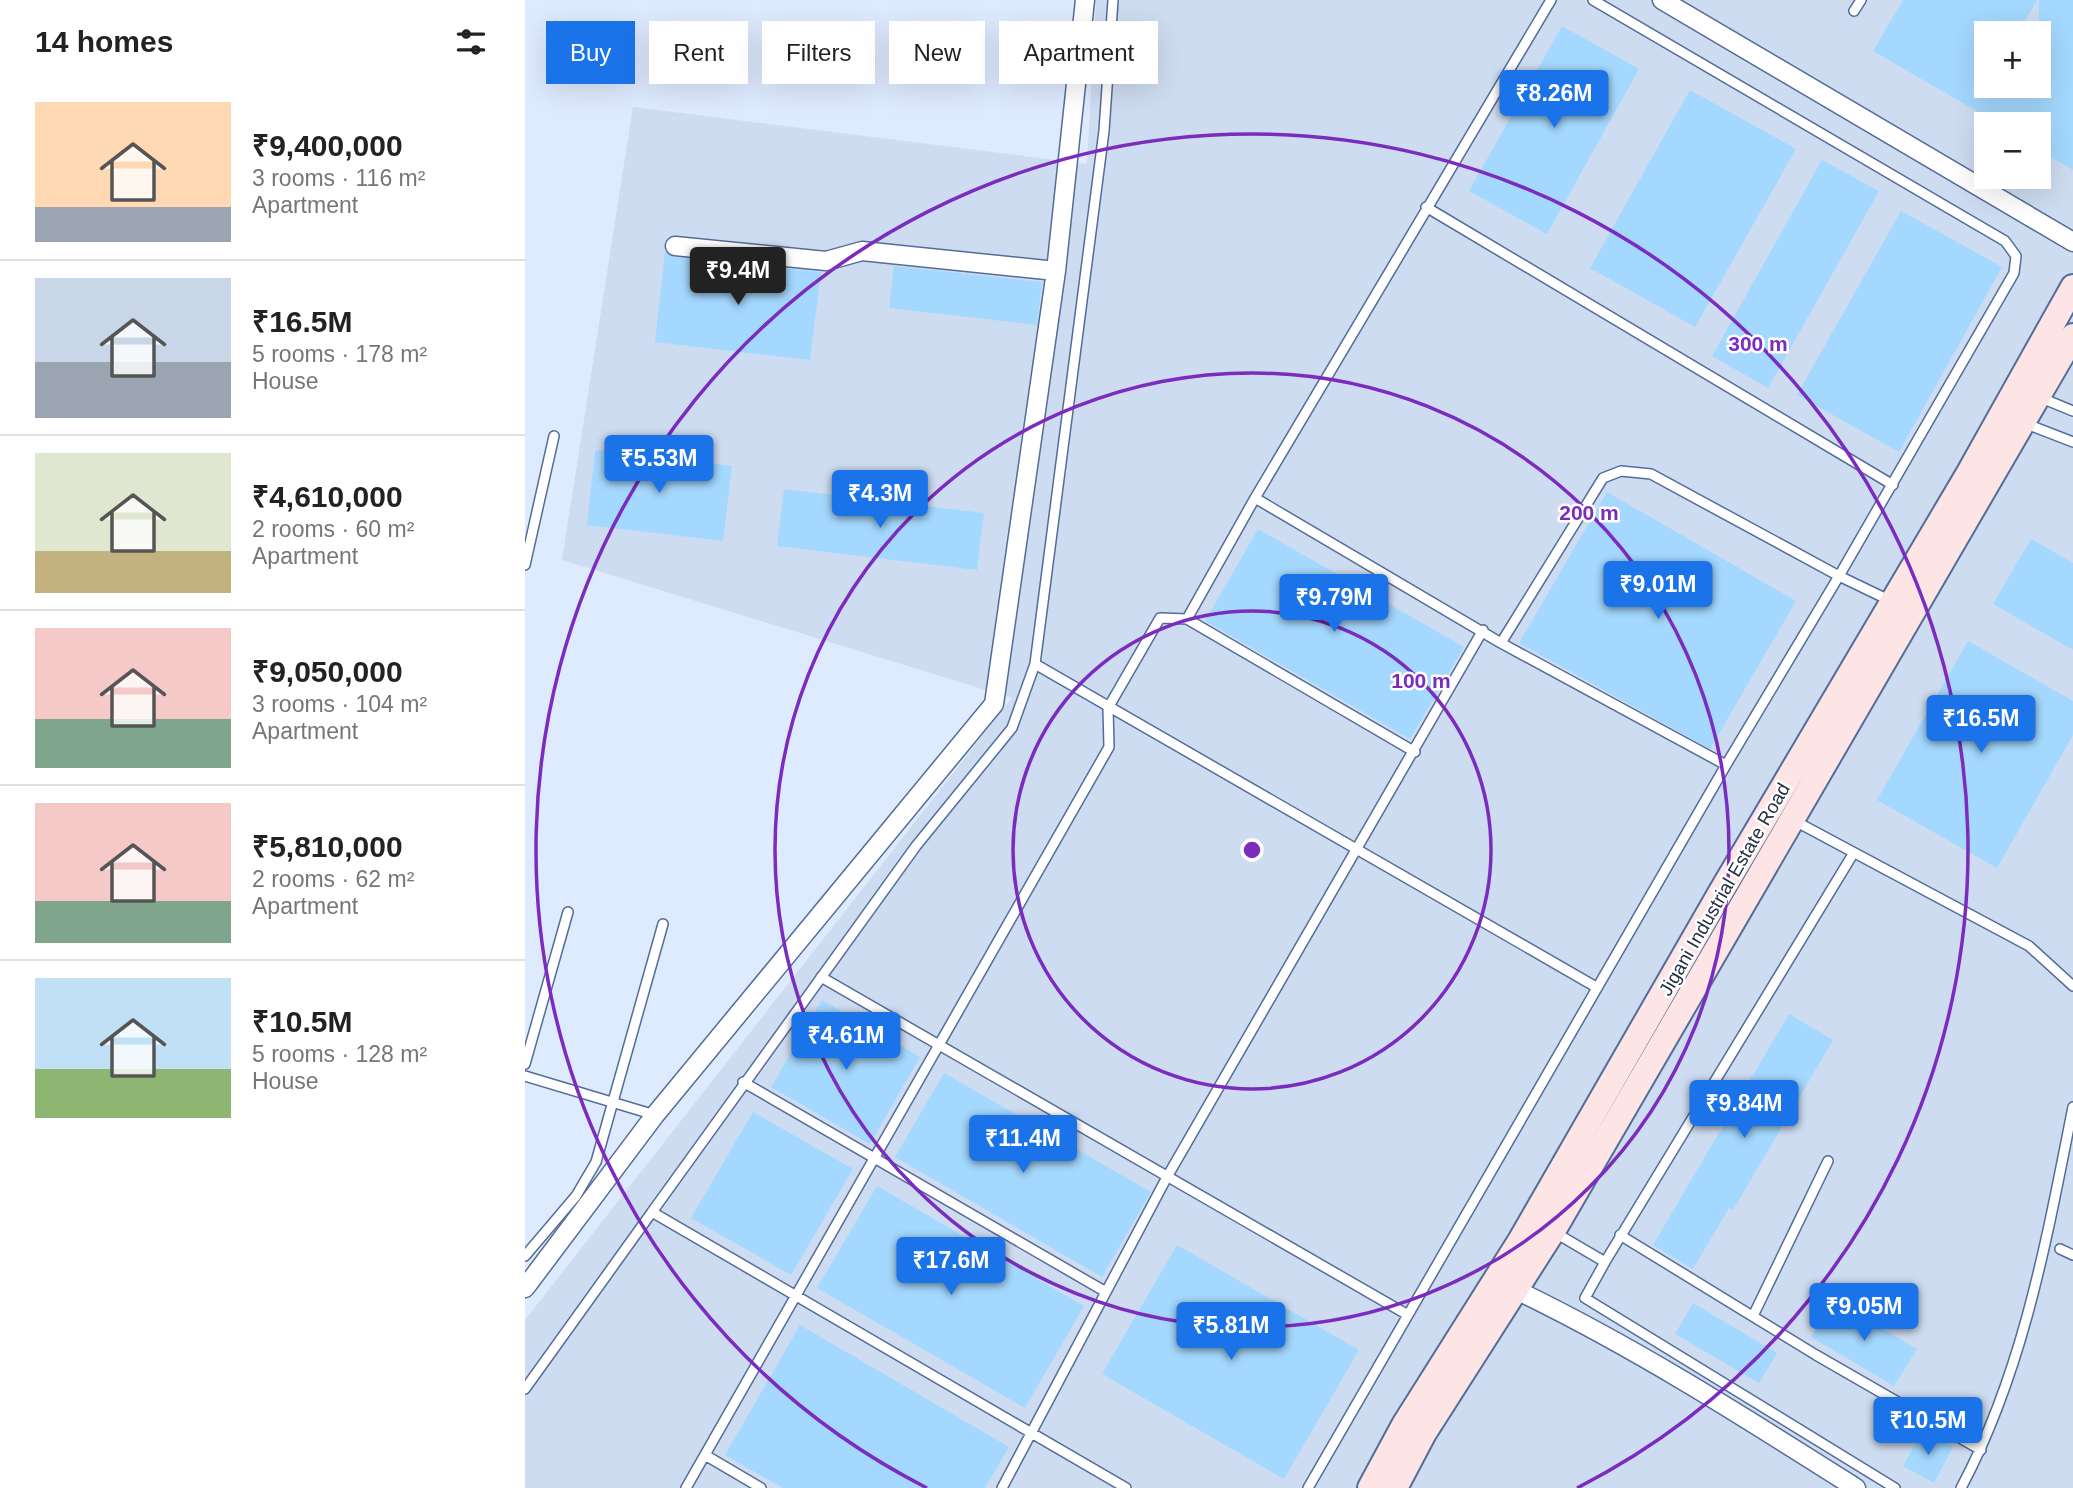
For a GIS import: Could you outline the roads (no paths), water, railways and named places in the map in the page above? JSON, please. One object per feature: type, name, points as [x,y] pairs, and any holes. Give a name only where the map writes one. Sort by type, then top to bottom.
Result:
[{"type":"main road","name":"Jigani Industrial Estate Road","points":[[1370,1488],[1404,1425],[1520,1241],[1967,476],[2073,287]]},
{"type":"main road","name":"Jigani Industrial Estate Road","points":[[1395,1488],[1424,1433],[1553,1231],[2073,336]]},
{"type":"street","points":[[525,1288],[655,1115],[994,704],[1056,271],[1085,0]]},
{"type":"street","points":[[1662,0],[2073,242]]},
{"type":"street","points":[[675,246],[826,261],[862,251],[1056,271]]},
{"type":"street","points":[[1514,1289],[1581,1321],[1733,1410],[1856,1488]]},
{"type":"lane","points":[[525,1389],[743,1082],[916,846],[1012,728],[1035,664],[1104,131],[1113,0]]},
{"type":"lane","points":[[1187,619],[1426,207],[1551,0]]},
{"type":"lane","points":[[1308,1488],[1596,987],[2014,273],[2017,256],[2005,241],[1593,0]]},
{"type":"lane","points":[[1854,11],[1861,0]]},
{"type":"lane","points":[[1426,207],[1892,485]]},
{"type":"lane","points":[[2038,397],[2073,411]]},
{"type":"lane","points":[[2022,423],[2073,442]]},
{"type":"lane","points":[[525,565],[554,436]]},
{"type":"lane","points":[[1501,643],[1603,478],[1621,471],[1651,474],[1839,576],[1892,601]]},
{"type":"lane","points":[[1255,498],[1501,643],[1726,765]]},
{"type":"lane","points":[[686,1488],[1109,747],[1108,708],[1160,618],[1187,619],[1415,752]]},
{"type":"lane","points":[[1002,1488],[1167,1177],[1483,631]]},
{"type":"lane","points":[[1035,664],[1596,987]]},
{"type":"lane","points":[[1790,819],[2029,946],[2073,986]]},
{"type":"lane","points":[[1853,854],[1585,1298],[1895,1488]]},
{"type":"lane","points":[[525,1064],[568,912]]},
{"type":"lane","points":[[525,1256],[576,1196],[596,1162],[663,924]]},
{"type":"lane","points":[[821,977],[1408,1315]]},
{"type":"lane","points":[[525,1076],[655,1115]]},
{"type":"lane","points":[[743,1082],[1106,1292]]},
{"type":"lane","points":[[1961,1488],[1981,1450],[2031,1311],[2073,1107]]},
{"type":"lane","points":[[1753,1316],[1828,1161]]},
{"type":"lane","points":[[652,1212],[1126,1488]]},
{"type":"lane","points":[[1553,1231],[1605,1262]]},
{"type":"lane","points":[[1621,1235],[1981,1450]]},
{"type":"lane","points":[[2060,1249],[2073,1255]]},
{"type":"lane","points":[[705,1455],[761,1488]]}]
